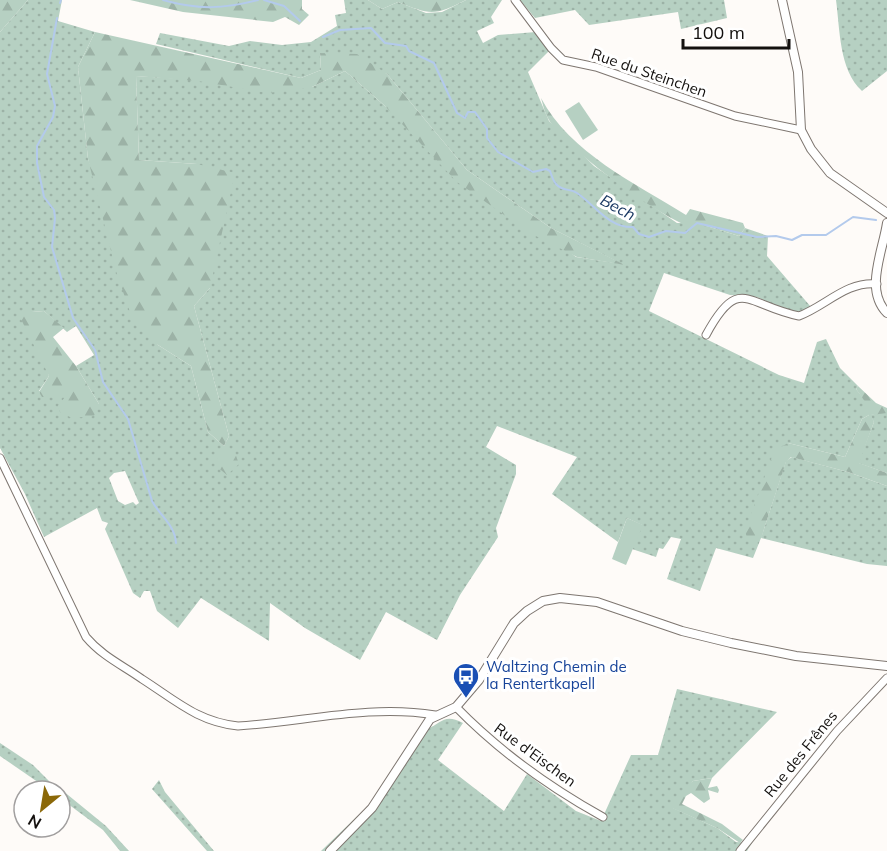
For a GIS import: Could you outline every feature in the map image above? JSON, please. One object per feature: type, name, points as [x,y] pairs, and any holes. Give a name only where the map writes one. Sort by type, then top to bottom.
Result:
[{"type":"street","name":"Rue du Steinchen","points":[[515,0],[551,48],[563,60],[596,67],[723,112],[801,130]]},
{"type":"street","points":[[782,0],[798,72],[801,130],[810,149],[830,173],[887,213]]},
{"type":"street","points":[[887,224],[877,284],[877,297],[887,313]]},
{"type":"street","points":[[706,335],[721,308],[732,300],[755,300],[799,316],[813,310],[850,286],[865,282],[877,284]]},
{"type":"street","points":[[0,458],[86,637],[99,652],[143,679],[185,710],[218,724],[238,726],[365,713],[414,712],[435,715]]},
{"type":"street","points":[[330,851],[372,808],[424,728],[435,715],[456,707],[479,680],[514,623],[543,601],[560,598],[597,602],[682,631],[731,643],[796,656],[887,666]]},
{"type":"street","name":"Rue des Frênes","points":[[740,851],[837,731],[887,678]]},
{"type":"street","name":"Rue d'Eischen","points":[[456,707],[486,738],[545,783],[603,817]]},
{"type":"green space","points":[[0,0],[28,0],[0,32]]},
{"type":"green space","points":[[28,0],[62,0],[58,21],[95,32],[78,67],[88,159],[158,345],[191,366],[208,432],[224,446],[229,436],[194,306],[210,288],[197,164],[139,160],[136,76],[312,87],[345,71],[385,106],[576,257],[622,264],[551,228],[467,170],[387,74],[320,53],[321,70],[301,78],[156,44],[160,33],[229,46],[250,41],[282,45],[311,42],[337,26],[335,15],[346,13],[344,0],[368,0],[382,9],[398,2],[426,13],[442,12],[466,0],[502,0],[491,17],[494,23],[477,31],[483,43],[498,35],[536,32],[549,51],[528,72],[549,121],[594,166],[677,223],[697,223],[739,236],[745,228],[768,236],[767,256],[811,307],[800,312],[788,311],[757,297],[730,295],[664,273],[649,311],[779,375],[804,383],[817,342],[826,339],[840,368],[858,386],[856,389],[867,403],[869,415],[862,419],[845,457],[788,443],[761,538],[753,558],[716,548],[700,591],[667,579],[681,539],[671,537],[663,549],[659,548],[656,557],[632,549],[642,525],[627,518],[618,542],[552,494],[577,457],[497,426],[486,447],[516,465],[516,474],[496,528],[498,537],[460,595],[437,640],[386,612],[360,660],[305,628],[270,603],[269,641],[201,598],[178,628],[157,611],[150,591],[144,591],[140,598],[133,593],[105,529],[108,523],[102,521],[97,508],[44,537],[25,494],[0,448],[0,32]],"holes":[[[44,311],[67,332],[76,326],[94,355],[76,366],[99,404],[39,391],[49,376],[32,312]],[[125,471],[139,503],[136,505],[133,502],[125,505],[118,501],[109,478],[114,473]]]},
{"type":"green space","points":[[130,0],[302,0],[302,9],[309,15],[299,25],[285,17],[273,22],[183,12]]},
{"type":"green space","points":[[368,0],[466,0],[447,9],[432,12],[398,2],[382,9]]},
{"type":"green space","points":[[520,0],[724,0],[727,18],[681,29],[678,12],[589,25],[575,10],[535,18]]},
{"type":"green space","points":[[836,0],[887,0],[887,71],[862,91],[854,82],[845,61]]},
{"type":"green space","points":[[95,32],[301,78],[321,70],[320,53],[357,54],[387,74],[467,170],[551,228],[625,265],[577,257],[530,233],[457,182],[385,106],[345,71],[312,87],[268,93],[198,81],[136,76],[139,160],[197,164],[235,173],[210,288],[194,306],[229,436],[224,446],[208,432],[191,366],[158,345],[131,315],[116,271],[88,159],[78,67]]},
{"type":"green space","points":[[541,98],[553,118],[569,135],[586,151],[625,178],[686,215],[690,209],[743,223],[745,228],[739,236],[697,223],[694,228],[660,212],[638,198],[593,164],[558,132],[545,112]]},
{"type":"green space","points":[[579,102],[598,130],[583,140],[565,111]]},
{"type":"green space","points":[[44,311],[64,328],[53,337],[76,366],[99,404],[94,416],[72,418],[60,412],[58,406],[65,397],[42,397],[39,392],[49,376],[18,313]]},
{"type":"green space","points":[[858,386],[876,403],[887,408],[887,413],[871,415],[874,422],[859,463],[887,473],[887,486],[848,472],[791,457],[786,462],[761,538],[748,541],[745,531],[774,451],[788,443],[845,457],[862,419],[869,415],[864,411],[866,403],[856,389]]},
{"type":"green space","points":[[887,413],[887,473],[858,463],[874,422],[870,415]]},
{"type":"green space","points":[[224,446],[235,453],[239,464],[227,475],[216,466],[218,453]]},
{"type":"green space","points":[[792,457],[848,472],[887,486],[887,566],[867,564],[761,538],[786,461]]},
{"type":"green space","points":[[627,518],[643,525],[626,565],[612,559]]},
{"type":"green space","points":[[677,689],[777,712],[712,778],[693,781],[673,808],[717,828],[736,842],[752,843],[747,851],[321,851],[370,804],[427,729],[447,719],[463,723],[438,760],[504,811],[527,774],[576,811],[601,821],[631,755],[658,755]]},
{"type":"green space","points":[[0,743],[33,765],[47,779],[33,779],[0,756]]},
{"type":"green space","points":[[712,778],[708,788],[717,786],[718,793],[708,790],[710,799],[704,803],[691,793],[686,796],[682,804],[722,824],[743,840],[740,843],[717,828],[672,808],[672,801],[693,781]]},
{"type":"green space","points":[[159,780],[165,792],[214,851],[207,851],[152,789]]},
{"type":"green space","points":[[72,798],[106,826],[129,851],[120,851],[103,830],[72,807]]},
{"type":"waterway","name":"Bech","points":[[163,0],[199,7],[234,5],[258,0]]},
{"type":"waterway","name":"Bech","points":[[264,0],[284,6],[300,21]]},
{"type":"waterway","points":[[57,18],[47,74],[55,106],[53,117],[37,146],[37,163],[44,197],[54,210],[52,247],[73,318],[95,350],[103,382],[128,419],[152,501],[173,531],[176,543]]},
{"type":"waterway","name":"Bech","points":[[323,37],[340,30],[371,28],[385,43],[406,46],[409,51],[434,63],[457,113],[465,118],[468,112],[475,112],[487,129],[487,138],[498,152],[533,172],[546,169],[550,171],[559,186],[577,193],[610,220],[633,227],[639,234],[649,237],[666,231],[685,233],[697,223],[757,237],[776,236],[792,240],[802,235],[826,235],[853,217],[876,220]]},
{"type":"place","name":"Waltzing Chemin de la Rentertkapell","points":[[466,699]]}]
